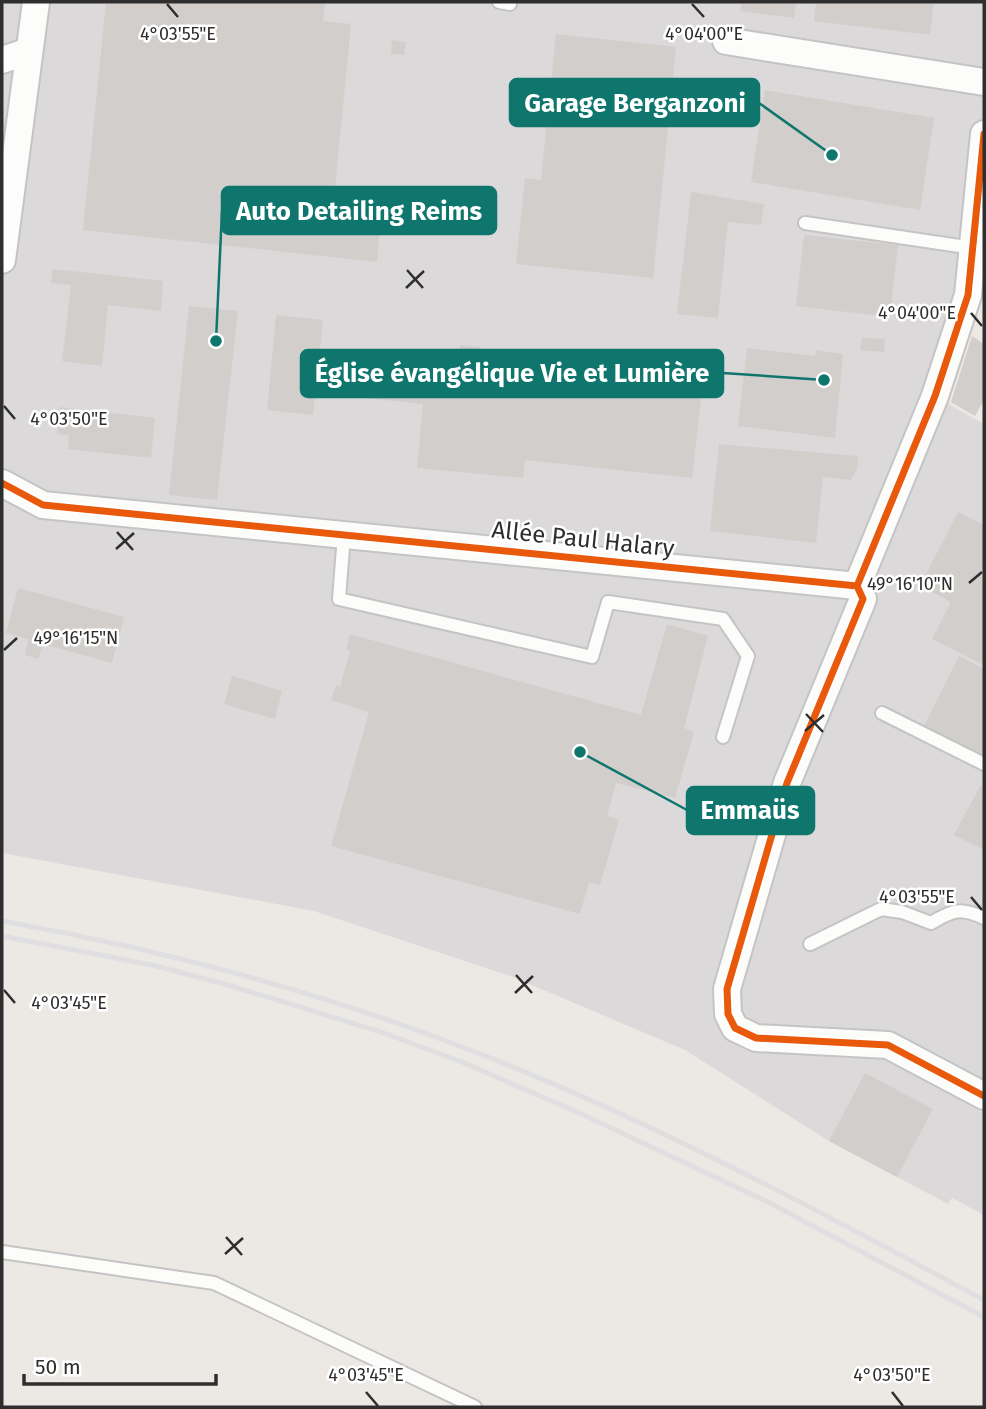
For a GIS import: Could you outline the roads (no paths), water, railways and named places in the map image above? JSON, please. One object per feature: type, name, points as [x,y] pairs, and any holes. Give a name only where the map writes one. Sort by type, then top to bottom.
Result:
[{"type":"street","points":[[2,260],[7,174],[36,2]]},
{"type":"street","points":[[726,41],[984,82]]},
{"type":"street","points":[[2,60],[29,51]]},
{"type":"street","points":[[984,134],[973,248],[976,300],[857,586],[863,599],[787,783],[727,989],[728,1014],[736,1028],[756,1038],[888,1045],[984,1097]]},
{"type":"street","name":"Allée Paul Halary","points":[[2,483],[43,505],[857,586]]},
{"type":"lane","points":[[805,223],[973,248]]},
{"type":"lane","points":[[344,535],[339,599],[592,657],[608,602],[723,619],[748,656],[723,737]]},
{"type":"lane","points":[[882,713],[984,764]]},
{"type":"lane","points":[[810,944],[881,909],[902,912],[931,923],[951,911],[970,912],[984,918]]},
{"type":"lane","points":[[2,1252],[214,1283],[475,1407]]},
{"type":"railway","points":[[2,921],[124,946],[246,976],[365,1012],[483,1055],[548,1081],[675,1139],[984,1300]]},
{"type":"railway","points":[[2,936],[152,965],[225,984],[381,1032],[462,1062],[575,1111],[768,1202],[984,1317]]},
{"type":"place","name":"Garage Berganzoni","points":[[832,155]]},
{"type":"place","name":"Auto Detailing Reims","points":[[216,341]]},
{"type":"place","name":"Église évangélique Vie et Lumière","points":[[824,380]]},
{"type":"place","name":"Emmaüs","points":[[580,752]]}]
